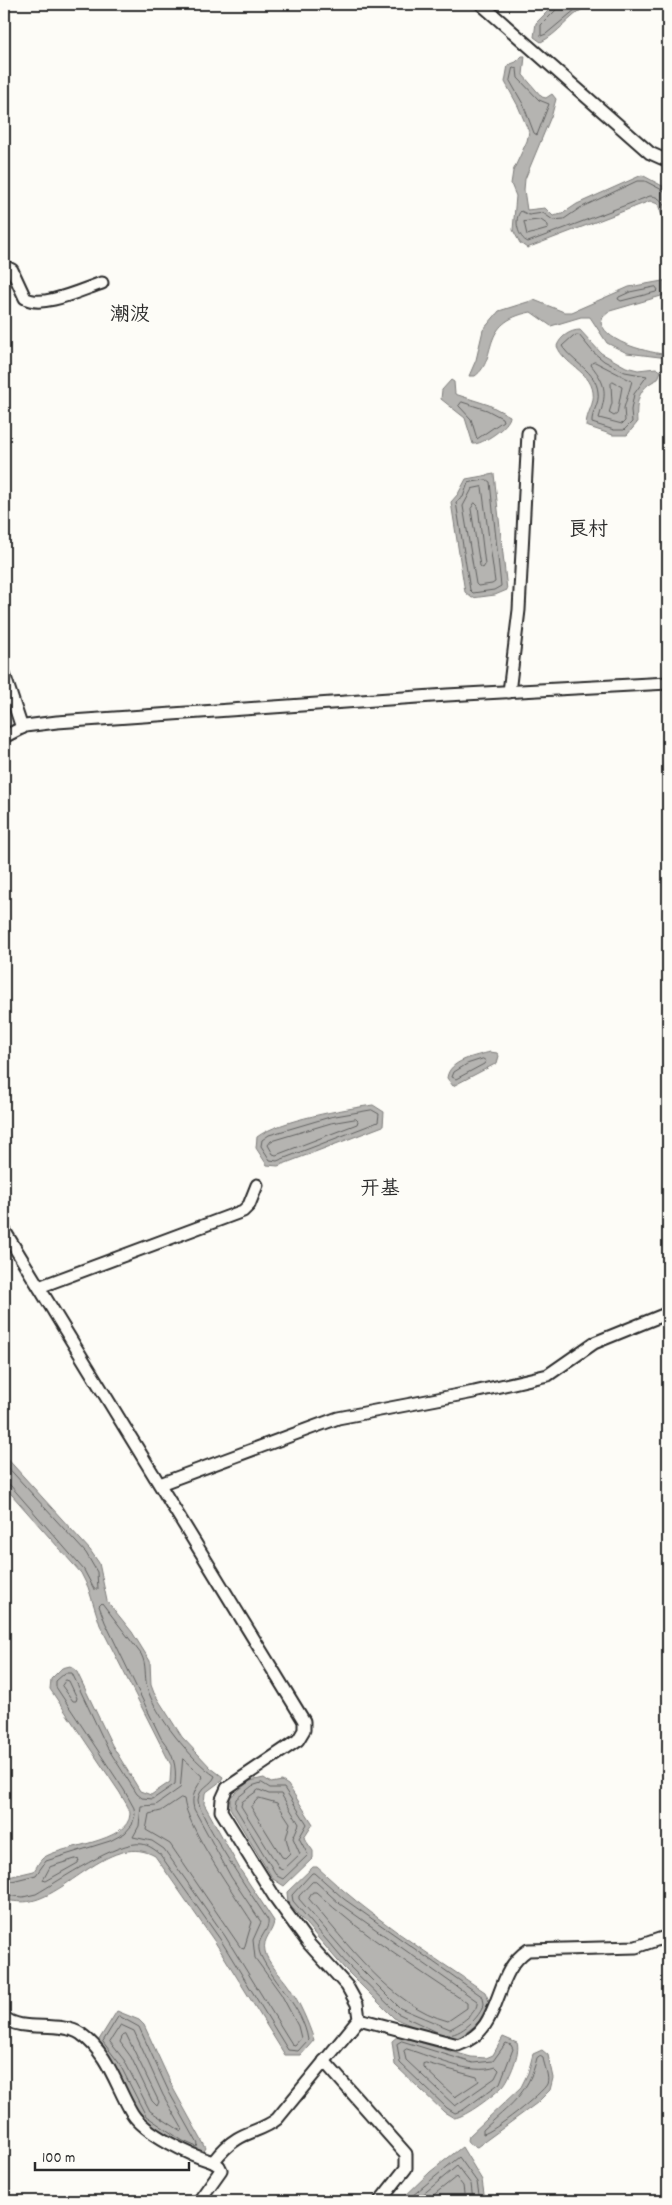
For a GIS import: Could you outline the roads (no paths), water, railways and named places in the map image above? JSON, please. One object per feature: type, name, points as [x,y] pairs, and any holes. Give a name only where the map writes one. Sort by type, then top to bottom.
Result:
[{"type":"street","points":[[481,4],[650,153],[668,161]]},
{"type":"street","points":[[4,266],[12,270],[24,298],[36,301],[56,299],[102,283]]},
{"type":"street","points":[[509,692],[519,610],[528,433]]},
{"type":"street","points":[[4,674],[22,728]]},
{"type":"street","points":[[4,736],[22,728],[57,722],[668,683]]},
{"type":"street","points":[[39,1287],[243,1211],[249,1206],[257,1185]]},
{"type":"street","points":[[4,1230],[304,1721],[304,1730],[298,1740],[227,1788],[222,1799],[221,1811],[274,1896],[309,1944],[347,1986],[357,2004],[359,2019],[277,2119],[267,2126],[234,2140],[213,2162]]},
{"type":"street","points":[[160,1484],[338,1418],[474,1392],[548,1375],[594,1343],[668,1313]]},
{"type":"street","points":[[359,2019],[458,2045],[470,2039],[484,2026],[494,2012],[505,1979],[516,1960],[528,1950],[636,1947],[668,1936]]},
{"type":"street","points":[[4,2016],[14,2022],[63,2028],[81,2034],[111,2069],[133,2114],[140,2123],[195,2156],[219,2166],[221,2170],[199,2201]]},
{"type":"street","points":[[324,2061],[406,2154],[406,2168],[380,2201]]},
{"type":"water","points":[[555,4],[617,4],[613,6],[593,5],[586,7],[541,42],[534,37],[536,23]]},
{"type":"water","points":[[522,56],[525,56],[523,75],[542,97],[546,98],[552,94],[556,99],[552,114],[525,179],[524,190],[527,210],[545,208],[553,216],[562,214],[577,204],[642,175],[668,189],[668,234],[658,204],[650,201],[527,248],[520,243],[513,230],[516,196],[511,184],[513,171],[527,141],[529,132],[505,82],[508,65],[516,62]]},
{"type":"water","points":[[668,280],[668,294],[610,311],[603,317],[601,323],[605,330],[620,342],[651,352],[668,355],[668,358],[627,353],[607,343],[590,317],[581,317],[551,326],[531,312],[514,317],[503,324],[496,332],[482,369],[475,376],[469,376],[476,360],[483,330],[499,311],[534,300],[564,312],[572,312],[629,287]]},
{"type":"water","points":[[580,330],[601,353],[626,367],[638,370],[656,368],[661,371],[658,379],[646,387],[639,397],[637,423],[627,435],[613,435],[586,426],[593,397],[591,385],[582,373],[560,353],[557,346],[566,335]]},
{"type":"water","points":[[451,380],[454,382],[455,394],[489,405],[510,416],[501,430],[483,441],[473,444],[465,418],[441,399],[442,390]]},
{"type":"water","points":[[494,474],[507,590],[495,595],[472,598],[465,592],[451,502],[466,479]]},
{"type":"water","points":[[490,1052],[497,1053],[499,1056],[497,1063],[453,1086],[447,1078],[449,1072],[458,1063]]},
{"type":"water","points":[[373,1105],[384,1112],[383,1126],[278,1166],[267,1165],[256,1148],[257,1137],[280,1125],[313,1116]]},
{"type":"water","points":[[4,1455],[90,1550],[99,1563],[107,1601],[132,1632],[150,1661],[151,1685],[154,1693],[182,1737],[211,1768],[223,1777],[221,1781],[205,1793],[204,1804],[241,1871],[274,1921],[264,1946],[266,1956],[297,2000],[314,2040],[301,2055],[285,2055],[215,1942],[155,1856],[139,1851],[123,1852],[92,1866],[46,1896],[28,1902],[4,1900],[4,1878],[34,1871],[43,1858],[93,1842],[119,1831],[127,1824],[130,1814],[128,1806],[120,1793],[50,1689],[51,1679],[62,1668],[70,1666],[76,1670],[112,1745],[140,1791],[151,1795],[170,1782],[171,1765],[100,1625],[88,1587],[81,1573],[4,1486]]},
{"type":"water","points":[[264,1778],[271,1783],[282,1781],[288,1785],[313,1824],[304,1838],[313,1851],[313,1858],[284,1886],[273,1879],[230,1808],[230,1797],[250,1781]]},
{"type":"water","points":[[313,1867],[317,1867],[336,1885],[398,1933],[485,1992],[490,2003],[481,2021],[455,2041],[439,2038],[394,2018],[344,1968],[288,1903],[287,1892]]},
{"type":"water","points":[[117,2011],[139,2020],[144,2025],[174,2090],[206,2148],[201,2156],[147,2124],[136,2111],[114,2066],[97,2043]]},
{"type":"water","points":[[398,2036],[471,2057],[486,2058],[493,2055],[503,2037],[517,2043],[518,2047],[511,2072],[503,2086],[472,2110],[454,2118],[444,2112],[395,2065],[392,2041]]},
{"type":"water","points":[[542,2050],[548,2055],[553,2078],[550,2090],[537,2103],[477,2147],[470,2144],[469,2136],[521,2087],[528,2073],[533,2054]]},
{"type":"water","points":[[462,2147],[482,2180],[485,2201],[400,2201],[430,2172]]},
{"type":"district","name":"潮波","points":[[130,316]]},
{"type":"district","name":"良村","points":[[588,531]]},
{"type":"district","name":"开基","points":[[380,1190]]}]
